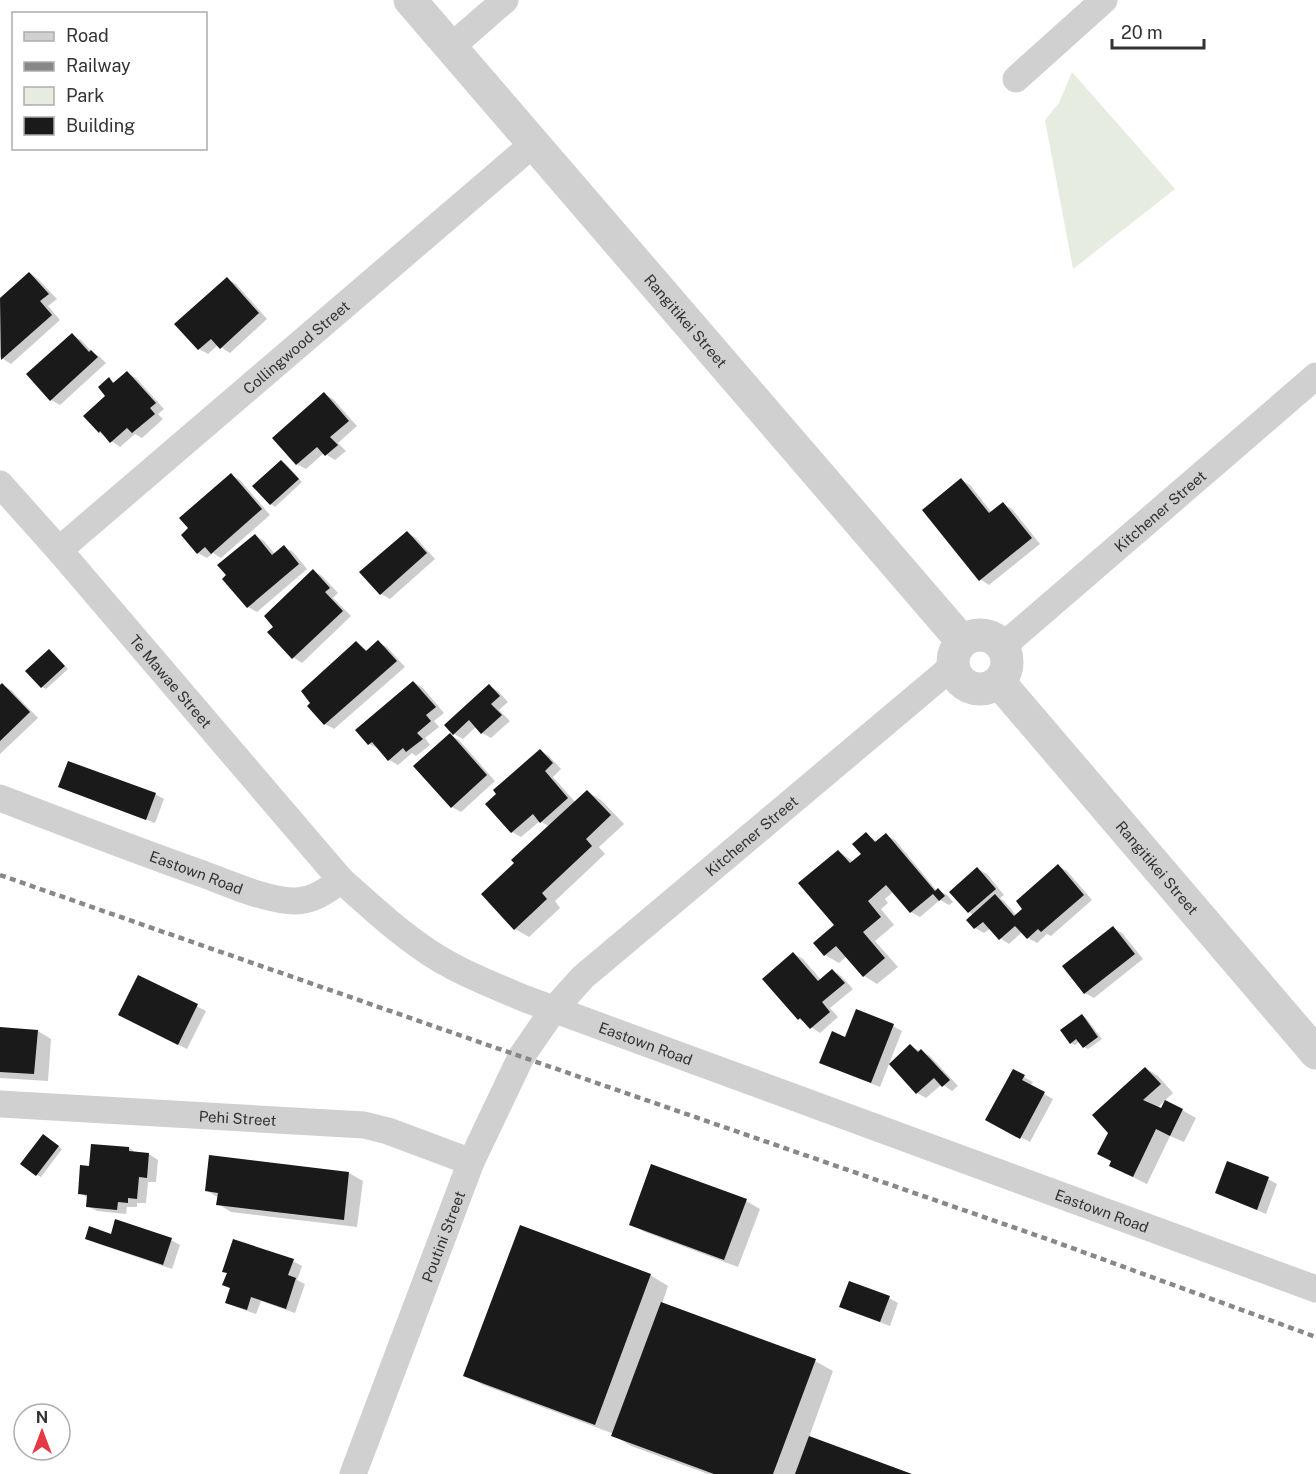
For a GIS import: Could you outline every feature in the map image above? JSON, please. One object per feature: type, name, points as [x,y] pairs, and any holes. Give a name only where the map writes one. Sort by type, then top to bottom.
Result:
[{"type":"street","name":"Rangitikei Street","points":[[410,0],[958,653]]},
{"type":"street","points":[[451,47],[505,0]]},
{"type":"street","points":[[1016,79],[1104,0]]},
{"type":"street","name":"Collingwood Street","points":[[59,550],[533,144]]},
{"type":"street","name":"Kitchener Street","points":[[1003,646],[1316,376]]},
{"type":"street","name":"Te Mawae Street","points":[[0,484],[341,880]]},
{"type":"street","points":[[979,634],[997,639],[1007,655],[1008,664],[1005,674],[992,687],[983,689],[965,685],[958,679],[958,653],[970,636],[979,634]]},
{"type":"street","name":"Kitchener Street","points":[[554,1010],[583,977],[958,653]]},
{"type":"street","name":"Rangitikei Street","points":[[999,682],[1316,1053]]},
{"type":"street","name":"Eastown Road","points":[[0,798],[189,870],[274,898],[294,901],[310,899],[341,880],[394,927],[429,952],[469,975],[554,1010],[1316,1289]]},
{"type":"street","name":"Poutini Street","points":[[353,1474],[471,1162],[521,1057],[554,1010]]},
{"type":"street","name":"Pehi Street","points":[[0,1104],[364,1125],[388,1131],[471,1162]]},
{"type":"green space","points":[[1072,72],[1175,189],[1073,269],[1045,120],[1059,103]]},
{"type":"building","points":[[29,272],[49,294],[40,301],[52,315],[1,360],[0,298]]},
{"type":"building","points":[[227,277],[259,313],[220,349],[211,339],[198,350],[174,324]]},
{"type":"building","points":[[72,333],[89,352],[91,350],[98,357],[50,401],[26,374]]},
{"type":"building","points":[[127,371],[156,403],[150,408],[155,414],[132,433],[127,428],[110,443],[83,416],[105,396],[98,387],[109,377],[113,383]]},
{"type":"building","points":[[324,392],[349,421],[330,437],[338,445],[325,456],[317,447],[296,465],[272,438]]},
{"type":"building","points":[[281,460],[299,479],[270,505],[252,486]]},
{"type":"building","points":[[231,473],[262,509],[211,554],[205,547],[197,554],[181,535],[188,528],[179,518]]},
{"type":"building","points":[[961,478],[989,513],[1003,502],[1032,538],[979,581],[922,510]]},
{"type":"building","points":[[407,531],[427,553],[380,595],[359,572]]},
{"type":"building","points":[[255,534],[272,555],[284,545],[299,564],[247,608],[222,579],[226,575],[217,565]]},
{"type":"building","points":[[313,569],[330,588],[325,592],[343,611],[292,659],[267,632],[273,627],[264,616]]},
{"type":"building","points":[[378,640],[397,661],[324,725],[307,706],[310,703],[301,691],[356,641],[366,651]]},
{"type":"building","points":[[49,649],[65,666],[41,688],[25,671]]},
{"type":"building","points":[[413,681],[436,707],[426,715],[431,721],[417,733],[423,739],[406,752],[403,748],[388,761],[372,742],[368,745],[355,730]]},
{"type":"building","points":[[2,683],[30,712],[0,741],[0,685]]},
{"type":"building","points":[[489,684],[500,696],[491,704],[502,715],[481,734],[469,720],[453,735],[444,725]]},
{"type":"building","points":[[450,733],[487,775],[451,808],[413,766]]},
{"type":"building","points":[[540,749],[553,763],[545,771],[568,798],[540,823],[533,814],[511,833],[485,804],[496,794],[493,790]]},
{"type":"building","points":[[68,761],[156,793],[146,820],[58,787]]},
{"type":"building","points":[[587,790],[611,815],[586,839],[592,846],[542,893],[547,899],[514,930],[481,894],[514,863],[511,860]]},
{"type":"building","points":[[866,832],[875,842],[886,833],[935,891],[938,888],[945,896],[939,901],[933,894],[910,913],[886,885],[868,901],[881,917],[863,932],[885,958],[863,977],[836,946],[824,956],[813,943],[834,925],[798,883],[838,850],[850,863],[861,854],[852,844]]},
{"type":"building","points":[[1058,864],[1084,895],[1041,932],[1038,929],[1027,939],[1015,926],[999,940],[983,922],[974,929],[966,920],[995,894],[1014,916],[1022,909],[1016,901]]},
{"type":"building","points":[[977,867],[996,889],[968,913],[949,892]]},
{"type":"building","points":[[1113,926],[1135,954],[1084,994],[1062,966]]},
{"type":"building","points":[[793,952],[818,981],[832,969],[845,983],[822,1002],[830,1012],[810,1029],[800,1018],[798,1020],[762,979]]},
{"type":"building","points":[[138,975],[198,1004],[178,1045],[118,1015]]},
{"type":"building","points":[[856,1009],[894,1024],[871,1083],[819,1063],[832,1031],[845,1037]]},
{"type":"building","points":[[1082,1014],[1098,1037],[1083,1048],[1076,1039],[1070,1044],[1060,1030]]},
{"type":"building","points":[[0,1027],[38,1030],[34,1074],[0,1072]]},
{"type":"building","points":[[910,1044],[918,1052],[921,1049],[950,1080],[942,1087],[934,1078],[916,1094],[889,1064]]},
{"type":"building","points":[[1145,1067],[1161,1084],[1143,1100],[1161,1108],[1165,1100],[1183,1109],[1170,1136],[1156,1129],[1133,1177],[1109,1166],[1111,1161],[1097,1154],[1108,1133],[1092,1115]]},
{"type":"building","points":[[1013,1069],[1025,1075],[1022,1080],[1045,1092],[1020,1139],[985,1120]]},
{"type":"building","points":[[43,1134],[59,1146],[36,1176],[20,1164]]},
{"type":"building","points":[[91,1144],[129,1147],[129,1151],[149,1153],[147,1178],[139,1177],[137,1199],[128,1198],[128,1203],[118,1202],[117,1210],[86,1207],[87,1195],[78,1194],[80,1165],[89,1166]]},
{"type":"building","points":[[209,1155],[349,1172],[344,1220],[216,1205],[218,1193],[205,1191]]},
{"type":"building","points":[[1227,1161],[1269,1177],[1257,1210],[1215,1193]]},
{"type":"building","points":[[651,1164],[747,1199],[724,1260],[629,1225]]},
{"type":"building","points":[[115,1219],[172,1238],[163,1265],[85,1239],[89,1226],[111,1234]]},
{"type":"building","points":[[520,1225],[651,1274],[595,1425],[463,1376]]},
{"type":"building","points":[[233,1239],[294,1259],[288,1275],[296,1278],[286,1309],[251,1297],[247,1310],[225,1303],[230,1288],[222,1285],[227,1273],[222,1272]]},
{"type":"building","points":[[849,1281],[890,1296],[880,1322],[839,1307]]},
{"type":"building","points":[[661,1302],[816,1359],[773,1474],[714,1474],[611,1436]]},
{"type":"building","points":[[809,1436],[912,1474],[795,1474]]},
{"type":"railway","points":[[0,875],[1050,1240],[1316,1337]]}]
